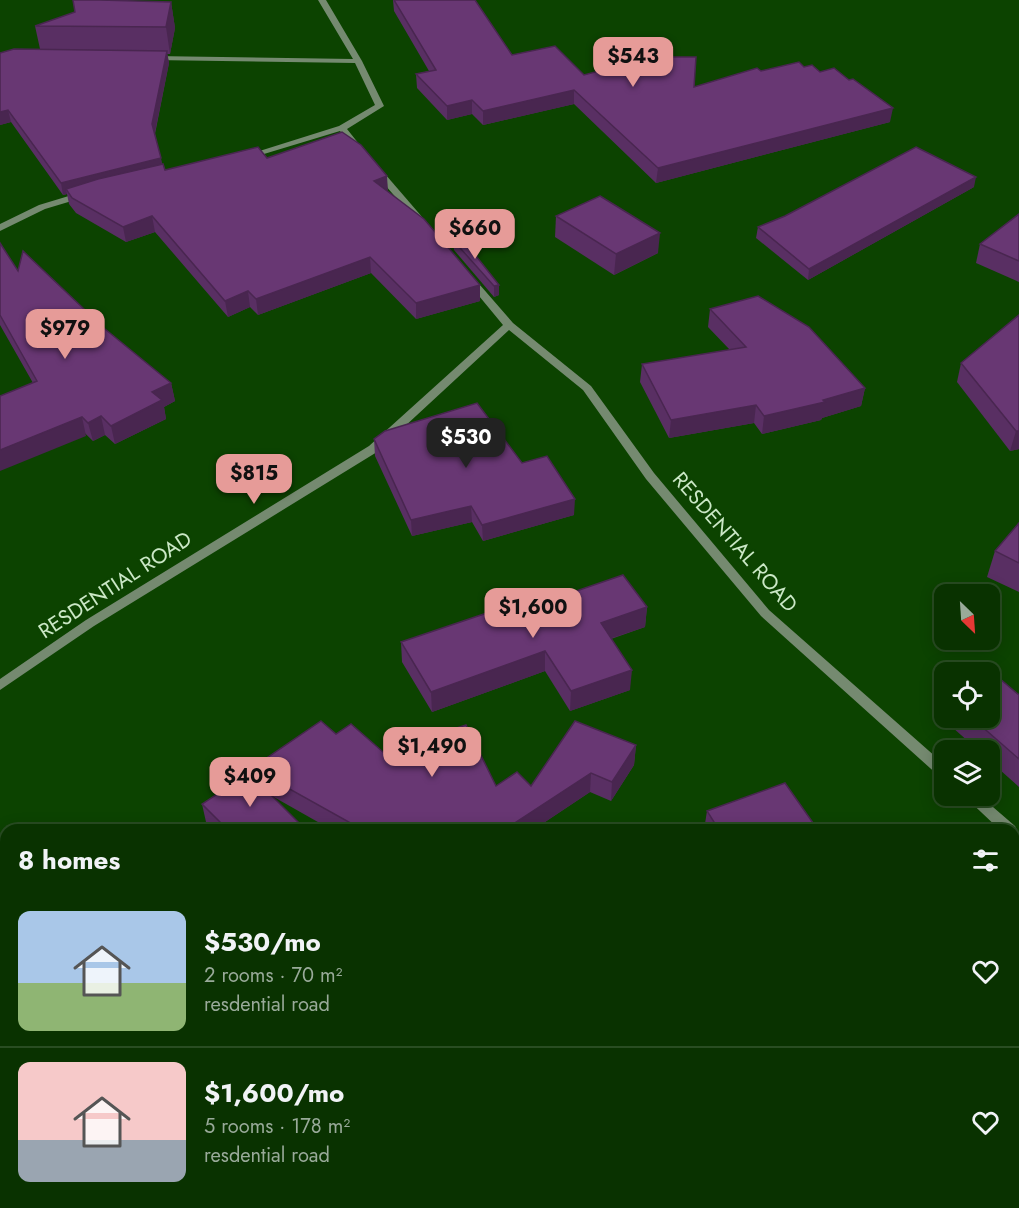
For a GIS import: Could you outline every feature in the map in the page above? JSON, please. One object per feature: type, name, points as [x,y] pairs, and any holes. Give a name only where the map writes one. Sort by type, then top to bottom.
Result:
[{"type":"street","points":[[240,158],[342,129],[380,106],[358,61],[322,0]]},
{"type":"street","points":[[146,57],[358,61]]},
{"type":"street","points":[[342,129],[425,227]]},
{"type":"street","points":[[0,228],[42,207],[88,193]]},
{"type":"street","name":"RESDENTIAL ROAD","points":[[464,272],[509,325],[587,388],[650,476],[765,613],[934,763]]},
{"type":"street","name":"RESDENTIAL ROAD","points":[[0,685],[90,623],[373,449],[509,325]]},
{"type":"street","points":[[983,806],[1003,824]]},
{"type":"building","points":[[73,0],[171,2],[166,27],[35,26],[75,12]]},
{"type":"building","points":[[394,0],[475,0],[512,55],[555,46],[584,75],[652,57],[696,57],[694,87],[757,68],[761,71],[799,62],[804,67],[812,65],[820,72],[834,68],[893,108],[658,168],[574,90],[483,111],[472,100],[447,106],[416,74],[436,70]]},
{"type":"building","points":[[14,49],[167,51],[152,124],[161,158],[61,183],[8,110],[0,112],[0,53]]},
{"type":"building","points":[[342,132],[361,145],[387,176],[374,181],[424,219],[480,285],[416,303],[370,257],[256,299],[248,291],[225,301],[152,216],[123,227],[72,198],[66,189],[163,164],[165,170],[258,147],[267,158]]},
{"type":"building","points":[[916,147],[976,177],[809,269],[758,227],[785,216]]},
{"type":"building","points":[[600,196],[660,233],[616,254],[556,216]]},
{"type":"building","points":[[1019,214],[1019,261],[980,244]]},
{"type":"building","points":[[461,237],[499,285],[494,286],[453,240]]},
{"type":"building","points":[[0,243],[18,271],[23,251],[105,329],[171,383],[152,392],[162,400],[111,426],[101,416],[88,423],[82,417],[0,450],[0,396],[37,381],[0,315]]},
{"type":"building","points":[[758,296],[809,327],[865,388],[823,400],[825,402],[764,416],[756,405],[671,420],[642,364],[746,347],[710,309]]},
{"type":"building","points":[[1019,315],[1019,431],[1016,431],[961,363]]},
{"type":"building","points":[[477,403],[522,463],[547,456],[575,499],[482,525],[471,506],[411,520],[374,439],[385,431]]},
{"type":"building","points":[[1019,523],[1019,563],[995,551]]},
{"type":"building","points":[[623,575],[647,607],[601,623],[632,670],[571,691],[545,651],[431,692],[401,642],[493,611],[498,618]]},
{"type":"building","points":[[1000,679],[1019,695],[1019,759],[984,728],[1000,728]]},
{"type":"building","points":[[321,721],[336,734],[351,724],[383,752],[466,725],[496,786],[517,772],[531,786],[575,721],[636,745],[612,782],[591,773],[513,824],[352,824],[252,768]]},
{"type":"building","points":[[249,773],[300,824],[222,824],[202,804]]},
{"type":"building","points":[[785,783],[814,824],[715,824],[707,811]]}]
